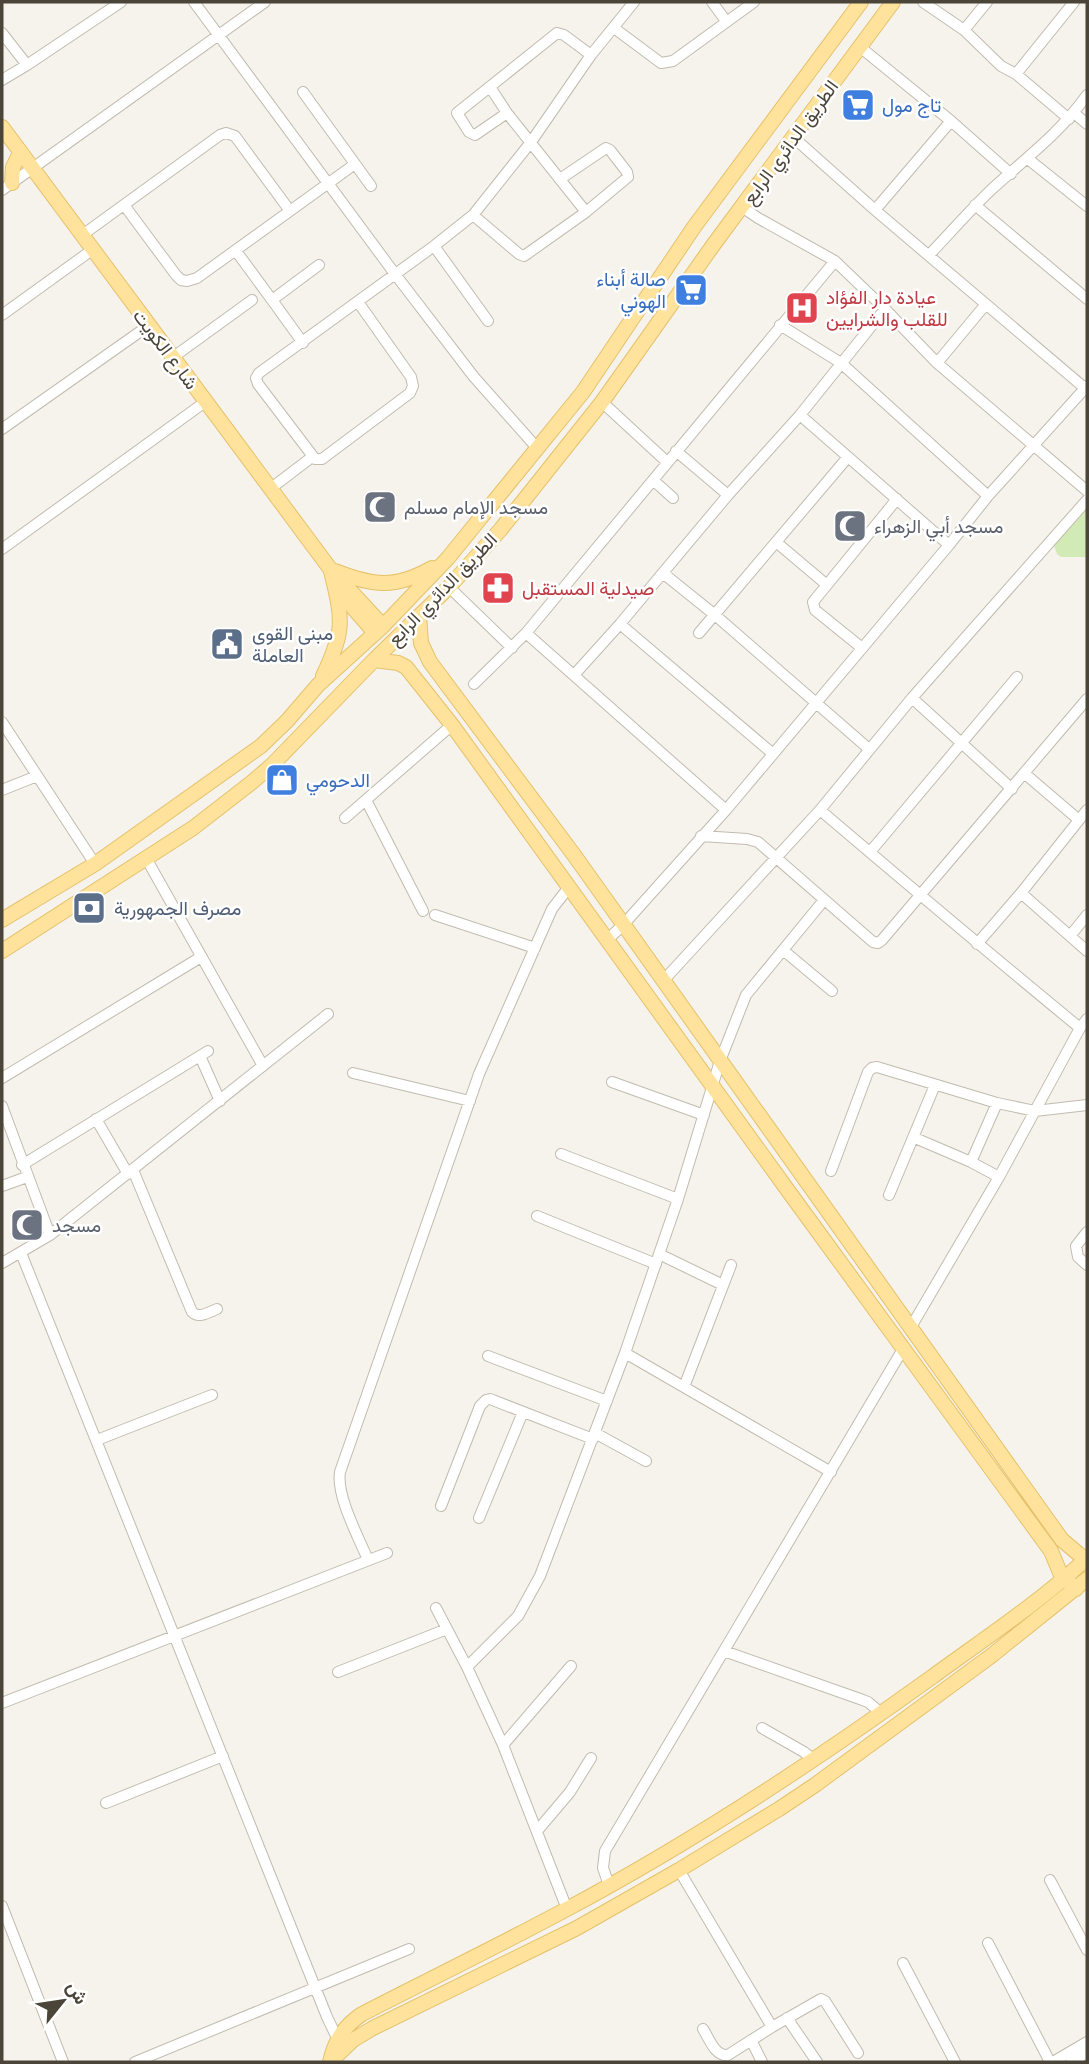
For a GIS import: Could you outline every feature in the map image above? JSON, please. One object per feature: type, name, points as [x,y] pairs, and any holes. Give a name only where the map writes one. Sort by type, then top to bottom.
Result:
[{"type":"main road","name":"الطريق الدائري الرابع","points":[[2,919],[95,864],[261,746],[318,685],[379,630],[448,558],[583,392],[694,227],[861,2]]},
{"type":"main road","name":"الطريق الدائري الرابع","points":[[4,948],[193,828],[258,777],[449,587],[501,529],[603,402],[714,244],[893,2]]},
{"type":"main road","name":"شارع الكويت","points":[[2,127],[270,489],[379,630]]},
{"type":"main road","points":[[7,187],[20,153]]},
{"type":"main road","points":[[718,196],[727,206],[741,209]]},
{"type":"main road","points":[[694,227],[706,233],[714,244]]},
{"type":"main road","points":[[331,570],[373,583],[394,583],[414,578],[448,558]]},
{"type":"main road","points":[[318,685],[337,646],[341,628],[331,570]]},
{"type":"main road","points":[[340,2044],[577,1928],[679,1870],[815,1785],[991,1656],[1076,1583],[1087,1559],[1062,1540],[574,855],[430,662],[421,643],[419,617]]},
{"type":"main road","points":[[374,660],[398,663],[406,667],[452,725],[1051,1551],[1058,1569],[1076,1583]]},
{"type":"main road","points":[[2,929],[23,917],[37,900]]},
{"type":"main road","points":[[1062,1540],[1087,1544]]},
{"type":"main road","points":[[1051,1551],[1059,1548],[1062,1540]]},
{"type":"main road","points":[[1035,1600],[1049,1576],[1051,1551]]},
{"type":"main road","points":[[330,2062],[349,2024],[362,2014],[567,1909],[713,1824],[814,1760],[1035,1600],[1076,1583]]},
{"type":"street","points":[[2,80],[121,2]]},
{"type":"street","points":[[194,2],[474,377],[538,449]]},
{"type":"street","points":[[7,187],[265,2]]},
{"type":"street","points":[[358,302],[412,379],[413,389],[322,459],[317,460],[312,457],[258,384],[256,378],[259,373],[473,215],[531,142],[591,55],[635,2]]},
{"type":"street","points":[[712,2],[726,22]]},
{"type":"street","points":[[614,28],[664,64],[673,61],[754,2]]},
{"type":"street","points":[[923,2],[964,30],[1001,66],[1087,124]]},
{"type":"street","points":[[964,30],[987,2]]},
{"type":"street","points":[[1016,74],[1074,2]]},
{"type":"street","points":[[2,33],[27,65]]},
{"type":"street","points":[[508,113],[475,135],[469,132],[457,113],[559,33],[591,55]]},
{"type":"street","points":[[860,47],[1011,174]]},
{"type":"street","points":[[490,87],[586,212]]},
{"type":"street","points":[[303,92],[371,186]]},
{"type":"street","points":[[929,255],[975,205],[1072,116],[1087,95]]},
{"type":"street","points":[[875,211],[951,121]]},
{"type":"street","points":[[81,236],[226,133],[235,136],[290,211]]},
{"type":"street","points":[[607,940],[726,810],[988,496],[1087,388],[875,211],[793,137]]},
{"type":"street","points":[[473,215],[524,256],[586,212],[628,177],[610,150],[604,148],[560,178]]},
{"type":"street","points":[[1028,159],[1087,206]]},
{"type":"street","points":[[124,205],[181,280],[187,281],[197,278],[236,251],[355,164]]},
{"type":"street","points":[[975,205],[1087,299]]},
{"type":"street","points":[[741,209],[835,261],[937,363],[1087,491]]},
{"type":"street","points":[[434,246],[488,321]]},
{"type":"street","points":[[2,315],[92,250]]},
{"type":"street","points":[[236,251],[303,343]]},
{"type":"street","points":[[474,684],[526,633],[835,261]]},
{"type":"street","points":[[272,300],[319,265]]},
{"type":"street","points":[[172,358],[252,300]]},
{"type":"street","points":[[937,363],[986,304]]},
{"type":"street","points":[[574,675],[800,415],[885,309]]},
{"type":"street","points":[[780,324],[841,363],[988,496]]},
{"type":"street","points":[[2,429],[148,326]]},
{"type":"street","points":[[2,549],[205,402]]},
{"type":"street","points":[[603,402],[667,462]]},
{"type":"street","points":[[800,415],[949,545]]},
{"type":"street","points":[[676,451],[728,495]]},
{"type":"street","points":[[270,489],[312,457]]},
{"type":"street","points":[[699,634],[848,457]]},
{"type":"street","points":[[653,480],[673,498]]},
{"type":"street","points":[[862,648],[813,607],[813,602],[897,499]]},
{"type":"street","points":[[663,981],[820,810],[912,698],[1087,500]]},
{"type":"street","points":[[776,542],[827,585]]},
{"type":"street","points":[[664,574],[869,749]]},
{"type":"street","points":[[449,587],[512,648]]},
{"type":"street","points":[[620,624],[772,753]]},
{"type":"street","points":[[526,633],[726,810]]},
{"type":"street","points":[[870,852],[1017,677]]},
{"type":"street","points":[[912,698],[1012,789]]},
{"type":"street","points":[[701,836],[753,840],[873,942],[878,943],[1087,699]]},
{"type":"street","points":[[2,722],[95,864]]},
{"type":"street","points":[[345,818],[452,725]]},
{"type":"street","points":[[1024,773],[1079,820]]},
{"type":"street","points":[[2,790],[37,776]]},
{"type":"street","points":[[366,800],[423,911]]},
{"type":"street","points":[[820,810],[922,894],[977,944],[1083,1023],[999,1177],[911,1327]]},
{"type":"street","points":[[977,944],[1087,810]]},
{"type":"street","points":[[146,858],[263,1066]]},
{"type":"street","points":[[368,1560],[341,1493],[340,1472],[489,1050],[552,909],[569,887]]},
{"type":"street","points":[[1021,893],[1087,951]]},
{"type":"street","points":[[467,1667],[506,1629],[526,1603],[540,1576],[625,1353],[678,1199],[720,1061],[746,995],[824,900]]},
{"type":"street","points":[[435,915],[535,948]]},
{"type":"street","points":[[1070,936],[1087,915]]},
{"type":"street","points":[[783,950],[832,990]]},
{"type":"street","points":[[2,1078],[201,957]]},
{"type":"street","points":[[2,1264],[50,1235],[328,1014]]},
{"type":"street","points":[[22,1165],[204,1054],[220,1101]]},
{"type":"street","points":[[831,1171],[868,1072],[872,1068],[877,1067],[997,1103],[1035,1111],[1087,1105]]},
{"type":"street","points":[[353,1073],[470,1101]]},
{"type":"street","points":[[612,1082],[704,1115]]},
{"type":"street","points":[[889,1195],[935,1085]]},
{"type":"street","points":[[971,1162],[997,1103]]},
{"type":"street","points":[[2,1106],[50,1235]]},
{"type":"street","points":[[96,1119],[130,1172],[192,1311],[195,1315],[201,1315],[217,1309]]},
{"type":"street","points":[[915,1138],[999,1177]]},
{"type":"street","points":[[561,1154],[678,1199]]},
{"type":"street","points":[[2,1186],[27,1177]]},
{"type":"street","points":[[537,1216],[723,1285]]},
{"type":"street","points":[[1087,1232],[1076,1246],[1078,1257],[1087,1265]]},
{"type":"street","points":[[21,1253],[315,1988],[340,2044]]},
{"type":"street","points":[[684,1387],[731,1265]]},
{"type":"street","points":[[609,1885],[603,1868],[605,1851],[903,1349]]},
{"type":"street","points":[[625,1353],[831,1472]]},
{"type":"street","points":[[488,1356],[607,1401]]},
{"type":"street","points":[[97,1440],[212,1395]]},
{"type":"street","points":[[441,1506],[482,1402],[490,1399],[594,1436],[646,1461]]},
{"type":"street","points":[[479,1518],[523,1412]]},
{"type":"street","points":[[2,1703],[387,1553]]},
{"type":"street","points":[[436,1608],[503,1745],[567,1909]]},
{"type":"street","points":[[338,1672],[447,1629]]},
{"type":"street","points":[[724,1651],[868,1702],[881,1713]]},
{"type":"street","points":[[503,1745],[571,1666]]},
{"type":"street","points":[[762,1728],[814,1760]]},
{"type":"street","points":[[106,1803],[223,1756]]},
{"type":"street","points":[[537,1831],[570,1792],[591,1758]]},
{"type":"street","points":[[679,1870],[772,2027]]},
{"type":"street","points":[[1050,1880],[1087,1950]]},
{"type":"street","points":[[2,1906],[63,2062]]},
{"type":"street","points":[[988,1943],[1051,2062],[1087,2051]]},
{"type":"street","points":[[135,2062],[409,1949]]},
{"type":"street","points":[[903,1963],[955,2062]]},
{"type":"street","points":[[703,2029],[718,2053],[727,2055],[818,1999],[825,2001],[858,2053]]},
{"type":"street","points":[[787,2018],[817,2062]]},
{"type":"street","points":[[751,2040],[762,2062]]},
{"type":"street","points":[[1071,2062],[1087,2051]]},
{"type":"green space","points":[[1087,503],[1087,557],[1061,557],[1053,543],[1063,527],[1080,516]]},
{"type":"place","name":"تاج مول","points":[[858,105]]},
{"type":"place","name":"صالة أبناء الهوني","points":[[691,290]]},
{"type":"place","name":"عيادة دار الفؤاد للقلب والشرايين","points":[[802,308]]},
{"type":"place","name":"مسجد الإمام مسلم","points":[[380,507]]},
{"type":"place","name":"مسجد أبي الزهراء","points":[[850,526]]},
{"type":"place","name":"صيدلية المستقبل","points":[[498,588]]},
{"type":"place","name":"مبنى القوى العاملة","points":[[227,644]]},
{"type":"place","name":"الدحومي","points":[[282,780]]},
{"type":"place","name":"مصرف الجمهورية","points":[[89,908]]},
{"type":"place","name":"مسجد","points":[[27,1225]]}]
